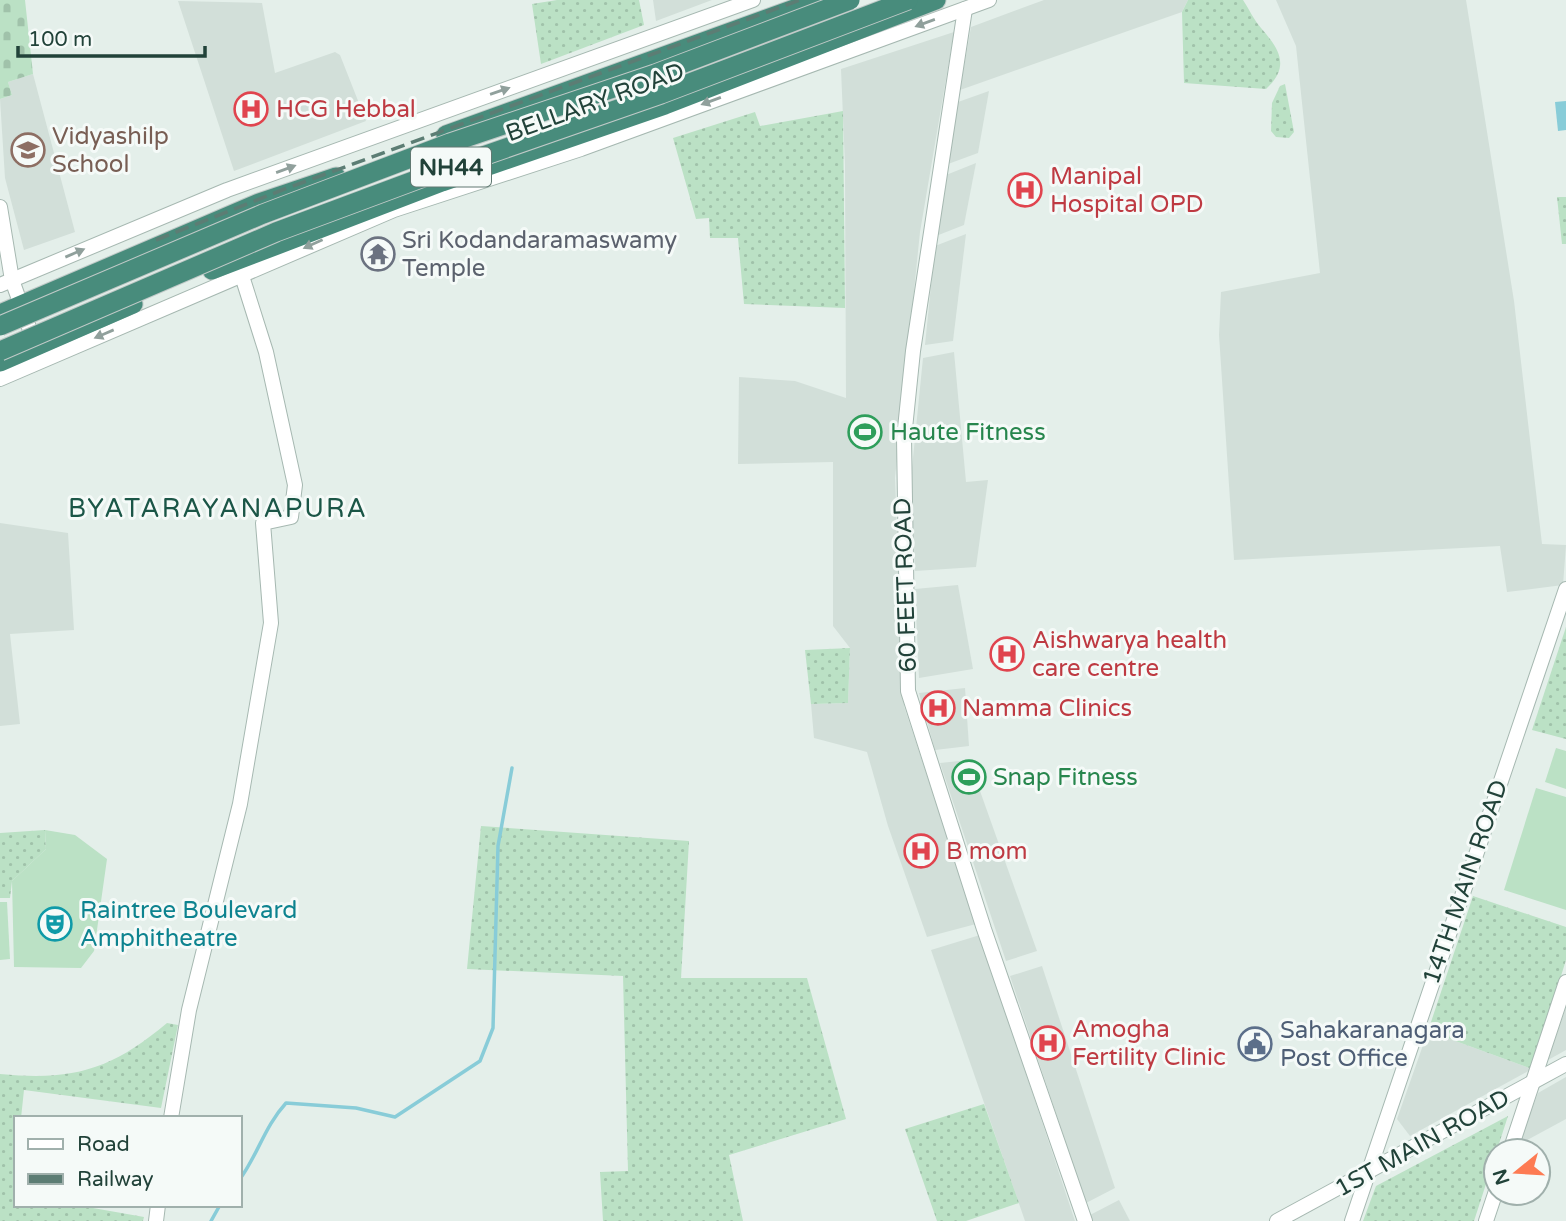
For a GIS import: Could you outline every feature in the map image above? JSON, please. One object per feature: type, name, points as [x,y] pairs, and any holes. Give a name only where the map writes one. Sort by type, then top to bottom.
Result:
[{"type":"highway","name":"BELLARY ROAD","points":[[0,314],[260,203],[819,0]]},
{"type":"highway","name":"BELLARY ROAD","points":[[0,326],[263,214],[450,144],[655,75],[850,0]]},
{"type":"highway","name":"BELLARY ROAD","points":[[0,351],[276,232],[661,94],[908,0]]},
{"type":"highway","name":"BELLARY ROAD","points":[[0,362],[279,242],[442,181],[665,105],[936,0]]},
{"type":"street","points":[[6,283],[227,190],[753,0]]},
{"type":"street","points":[[0,379],[394,211],[581,149],[989,0]]},
{"type":"street","name":"60 FEET ROAD","points":[[965,9],[912,351],[904,438],[908,691],[984,929],[1085,1221]]},
{"type":"street","points":[[0,207],[6,283],[21,305],[36,347]]},
{"type":"street","points":[[170,1116],[189,1010],[240,804],[271,623],[263,523],[291,517],[295,485],[266,352],[242,275]]},
{"type":"street","name":"14TH MAIN ROAD","points":[[1352,1221],[1408,1049],[1566,590]]},
{"type":"street","points":[[1515,1137],[1566,982]]},
{"type":"street","name":"1ST MAIN ROAD","points":[[1277,1221],[1566,1064]]},
{"type":"shaded area","points":[[653,0],[712,0],[656,21]]},
{"type":"shaded area","points":[[1044,0],[1188,0],[1182,12],[960,90],[971,27]]},
{"type":"shaded area","points":[[1276,0],[1466,0],[1514,301],[1542,544],[1566,545],[1563,585],[1507,592],[1500,546],[1234,560],[1219,335],[1221,292],[1320,273],[1296,46]]},
{"type":"shaded area","name":"HCG Hebbal","points":[[178,1],[262,3],[275,73],[335,52],[340,55],[366,121],[234,171]]},
{"type":"shaded area","points":[[954,32],[920,232],[895,478],[904,706],[976,924],[927,937],[888,826],[867,752],[814,738],[811,704],[848,703],[850,648],[833,626],[833,462],[738,464],[739,377],[795,381],[846,398],[845,165],[841,69]]},
{"type":"shaded area","name":"Vidyashilp School","points":[[33,74],[75,232],[24,250],[5,178],[0,99],[12,95],[8,82]]},
{"type":"shaded area","points":[[989,91],[978,153],[948,164],[958,102]]},
{"type":"shaded area","points":[[976,163],[964,225],[936,236],[946,175]]},
{"type":"shaded area","points":[[966,234],[953,341],[925,345],[935,246]]},
{"type":"shaded area","points":[[954,352],[966,482],[988,480],[976,567],[915,571],[911,478],[923,358]]},
{"type":"shaded area","points":[[0,523],[68,533],[74,630],[10,634],[20,724],[0,726]]},
{"type":"shaded area","points":[[958,585],[973,669],[919,678],[915,589]]},
{"type":"shaded area","points":[[965,688],[969,746],[935,750],[919,693]]},
{"type":"shaded area","points":[[969,760],[1037,951],[1006,961],[940,763]]},
{"type":"shaded area","points":[[980,935],[1075,1221],[1025,1221],[931,950]]},
{"type":"shaded area","points":[[1042,966],[1115,1188],[1086,1203],[1010,976]]},
{"type":"shaded area","points":[[1566,1007],[1566,1050],[1548,1060]]},
{"type":"shaded area","points":[[1428,1031],[1532,1069],[1410,1136],[1397,1119]]},
{"type":"shaded area","points":[[1566,1077],[1566,1119],[1533,1137],[1521,1137],[1538,1093]]},
{"type":"shaded area","points":[[1119,1200],[1130,1221],[1092,1221],[1090,1215]]},
{"type":"green space","points":[[0,0],[25,0],[33,74],[8,82],[12,95],[0,99]]},
{"type":"green space","points":[[557,0],[639,0],[644,25],[541,64],[532,4]]},
{"type":"green space","points":[[1188,0],[1243,0],[1273,43],[1280,58],[1278,73],[1266,89],[1184,83],[1182,12]]},
{"type":"green space","points":[[1285,84],[1294,132],[1289,138],[1276,137],[1271,131],[1272,103],[1280,86]]},
{"type":"green space","points":[[843,111],[845,308],[744,304],[738,238],[710,238],[709,218],[696,219],[673,138],[755,112],[760,126]]},
{"type":"green space","points":[[1557,197],[1566,197],[1566,244],[1562,244]]},
{"type":"green space","points":[[1566,627],[1566,739],[1532,730]]},
{"type":"green space","points":[[850,648],[848,703],[811,704],[805,650]]},
{"type":"green space","points":[[1556,748],[1566,751],[1566,789],[1545,782]]},
{"type":"green space","points":[[1536,788],[1566,797],[1566,910],[1504,890]]},
{"type":"green space","points":[[481,826],[689,841],[681,978],[807,978],[846,1119],[729,1155],[743,1221],[603,1221],[600,1172],[628,1171],[623,976],[467,969]]},
{"type":"green space","points":[[45,830],[46,849],[12,881],[10,898],[0,898],[0,833]]},
{"type":"green space","name":"Raintree Boulevard Amphitheatre","points":[[45,830],[75,835],[107,859],[94,951],[81,968],[14,967],[12,881],[46,849]]},
{"type":"green space","points":[[1473,896],[1566,927],[1566,960],[1532,1069],[1428,1031]]},
{"type":"green space","points":[[0,902],[7,902],[10,959],[0,960]]},
{"type":"green space","points":[[167,1023],[178,1025],[161,1108],[24,1090],[21,1116],[14,1116],[14,1207],[87,1207],[144,1217],[143,1221],[0,1221],[0,1074],[49,1076],[90,1069],[128,1052]]},
{"type":"green space","points":[[984,1104],[1019,1203],[966,1221],[937,1221],[905,1129]]},
{"type":"green space","points":[[1508,1116],[1501,1137],[1482,1137],[1482,1196],[1474,1221],[1363,1221],[1376,1186]]},
{"type":"water","points":[[1566,101],[1566,130],[1558,131],[1555,102]]},
{"type":"waterway","points":[[242,1176],[272,1121],[286,1103],[356,1108],[395,1117],[480,1061],[493,1028],[498,846],[512,768]]},
{"type":"waterway","points":[[211,1221],[219,1207]]},
{"type":"railway","points":[[156,240],[282,190],[800,0]]},
{"type":"place","name":"HCG Hebbal","points":[[251,109]]},
{"type":"place","name":"Vidyashilp School","points":[[28,150]]},
{"type":"place","name":"Manipal Hospital OPD","points":[[1025,190]]},
{"type":"place","name":"Sri Kodandaramaswamy Temple","points":[[378,254]]},
{"type":"place","name":"Haute Fitness","points":[[865,432]]},
{"type":"place","name":"Aishwarya health care centre","points":[[1007,654]]},
{"type":"place","name":"Namma Clinics","points":[[938,708]]},
{"type":"place","name":"Snap Fitness","points":[[969,777]]},
{"type":"place","name":"B mom","points":[[921,851]]},
{"type":"place","name":"Raintree Boulevard Amphitheatre","points":[[55,924]]},
{"type":"place","name":"Amogha Fertility Clinic","points":[[1048,1043]]},
{"type":"place","name":"Sahakaranagara Post Office","points":[[1255,1044]]},
{"type":"district","name":"BYATARAYANAPURA","points":[[218,508]]}]
